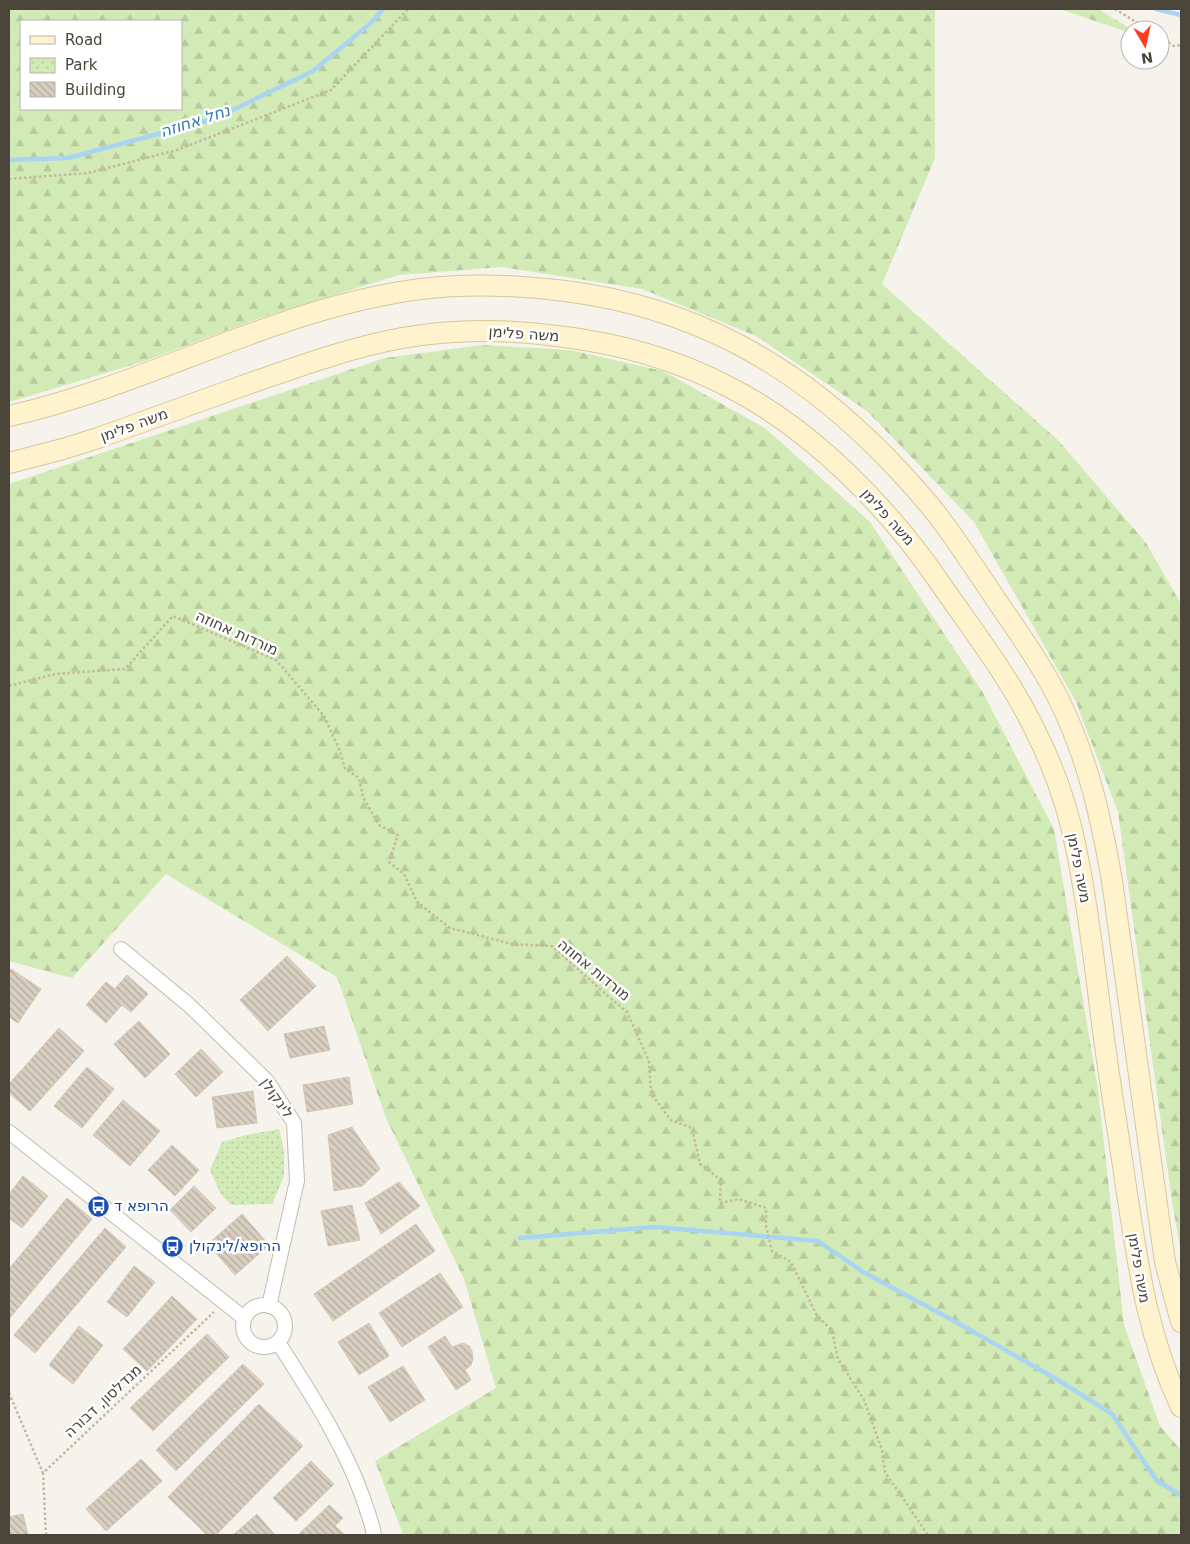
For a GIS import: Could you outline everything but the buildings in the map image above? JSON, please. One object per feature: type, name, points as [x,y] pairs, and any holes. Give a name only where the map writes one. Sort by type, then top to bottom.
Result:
[{"type":"main road","name":"משה פלימן","points":[[9,416],[86,394],[320,310],[422,288],[480,285],[509,285],[584,293],[644,306],[706,328],[745,347],[803,384],[873,444],[941,519],[1025,642],[1059,699],[1073,730],[1084,758],[1103,827],[1165,1262],[1181,1322]]},
{"type":"main road","name":"משה פלימן","points":[[9,463],[98,438],[331,355],[401,339],[456,332],[510,331],[539,333],[620,346],[668,360],[697,372],[733,389],[788,424],[849,476],[882,509],[920,554],[1003,675],[1035,729],[1048,757],[1068,813],[1084,893],[1140,1284],[1158,1352],[1181,1408]]},
{"type":"street","name":"לינקולן","points":[[121,949],[189,1005],[268,1081],[294,1123],[297,1181],[269,1306]]},
{"type":"street","points":[[9,1132],[244,1318]]},
{"type":"street","points":[[269,1306],[276,1308],[285,1320],[283,1337],[272,1346],[257,1346],[250,1342],[244,1333],[244,1318],[255,1307],[269,1306]]},
{"type":"street","points":[[278,1342],[326,1418],[355,1475],[373,1526],[374,1535]]},
{"type":"path","points":[[9,179],[88,173],[177,150],[332,90],[408,9]]},
{"type":"path","points":[[1115,9],[1133,20]]},
{"type":"path","name":"מורדות אחוזה","points":[[9,686],[54,674],[125,669],[173,616],[276,660],[324,716],[340,751],[345,769],[360,778],[363,797],[378,825],[398,835],[389,862],[404,874],[417,902],[450,928],[512,944],[552,946],[627,1012],[649,1061],[651,1094],[672,1120],[692,1128],[700,1164],[721,1180],[720,1203],[739,1200],[766,1208],[766,1226],[772,1251],[791,1262],[816,1314],[832,1331],[838,1359],[864,1400],[882,1450],[885,1472],[928,1535]]},
{"type":"path","name":"מנדלסון, דבורה","points":[[43,1474],[224,1302]]},
{"type":"path","points":[[9,1393],[43,1474],[46,1535]]},
{"type":"green space","points":[[9,9],[935,9],[935,158],[882,284],[1059,441],[1146,543],[1181,604],[1181,1253],[1172,1202],[1118,812],[1076,702],[974,522],[867,411],[756,336],[642,289],[502,267],[399,275],[263,317],[142,362],[9,402]]},
{"type":"green space","points":[[1060,9],[1098,9],[1120,22],[1120,30]]},
{"type":"green space","points":[[482,345],[570,350],[663,371],[765,428],[870,522],[982,691],[1054,829],[1098,1089],[1124,1325],[1160,1426],[1181,1450],[1181,1535],[402,1535],[375,1461],[496,1388],[464,1279],[386,1118],[337,977],[166,874],[72,978],[9,961],[9,484],[385,358]]},
{"type":"green space","points":[[279,1129],[284,1150],[284,1176],[272,1204],[231,1205],[220,1193],[210,1170],[222,1142]]},
{"type":"waterway","name":"נחל אחוזה","points":[[9,160],[68,158],[214,119],[313,71],[372,22],[383,9]]},
{"type":"waterway","name":"נחל אחוזה","points":[[1156,9],[1181,15]]},
{"type":"waterway","points":[[520,1238],[655,1227],[818,1241],[863,1272],[1058,1380],[1112,1414],[1157,1481],[1181,1495]]},
{"type":"place","name":"הרופא ד","points":[[98,1206]]},
{"type":"place","name":"הרופא/לינקולן","points":[[173,1246]]}]
